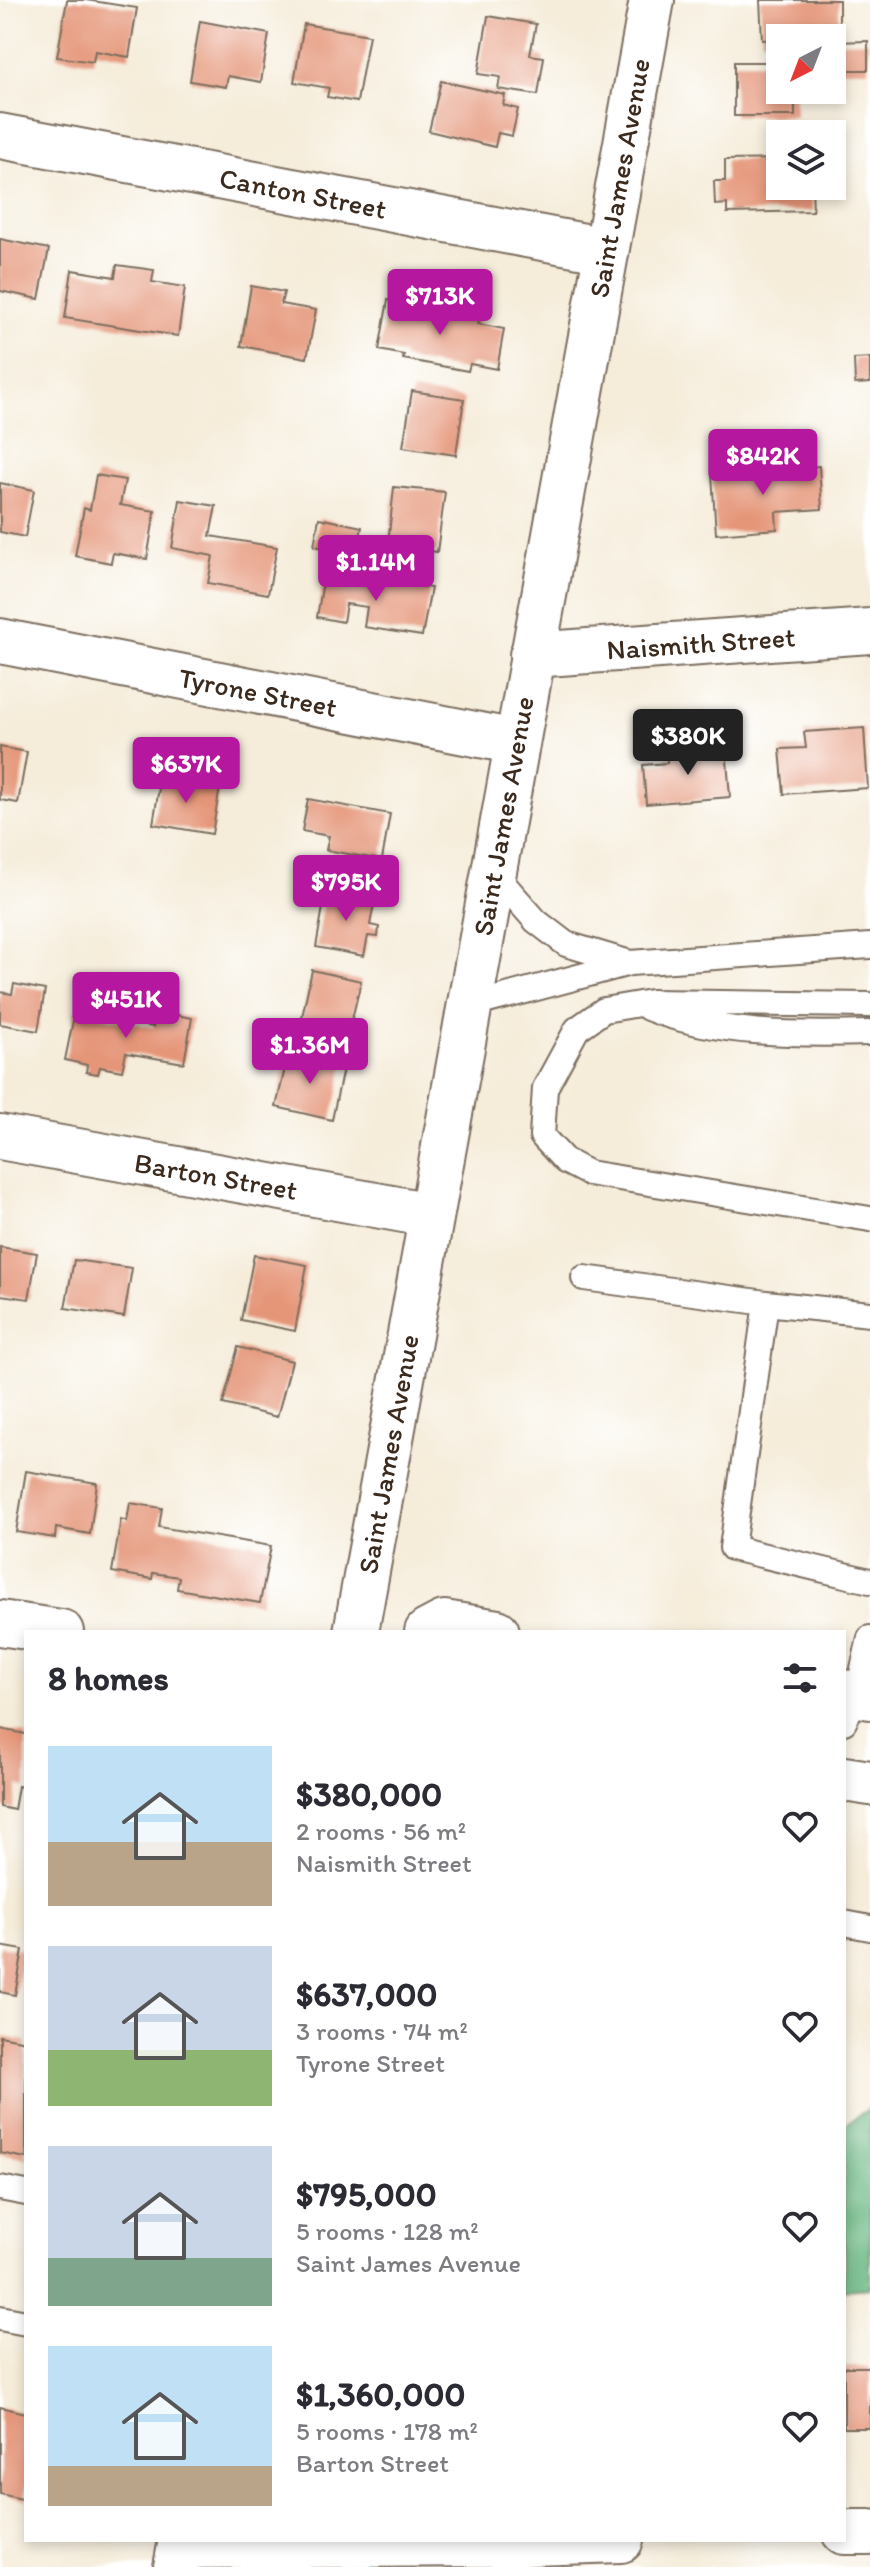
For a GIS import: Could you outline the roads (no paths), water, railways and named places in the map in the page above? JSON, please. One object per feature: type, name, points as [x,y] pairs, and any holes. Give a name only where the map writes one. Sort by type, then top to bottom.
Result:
[{"type":"street","name":"Saint James Avenue","points":[[356,1630],[652,0]]},
{"type":"street","name":"Canton Street","points":[[0,136],[606,250]]},
{"type":"street","name":"Naismith Street","points":[[532,655],[870,631]]},
{"type":"street","name":"Tyrone Street","points":[[0,641],[516,742]]},
{"type":"street","name":"Barton Street","points":[[0,1137],[431,1215]]},
{"type":"street","points":[[0,1623],[47,1630]]},
{"type":"street","points":[[431,1630],[444,1623],[485,1630]]},
{"type":"street","points":[[846,1779],[870,1783]]},
{"type":"street","points":[[846,2532],[870,2532]]},
{"type":"street","points":[[179,2551],[448,2542]]},
{"type":"lane","points":[[493,872],[536,921],[566,944],[630,963]]},
{"type":"lane","points":[[469,1006],[630,963],[870,946]]},
{"type":"lane","points":[[870,1005],[651,1002],[604,1010],[577,1029],[545,1088],[542,1136],[565,1161],[588,1173],[870,1219]]},
{"type":"lane","points":[[639,1004],[676,1019],[759,1031],[808,1035],[870,1033]]},
{"type":"lane","points":[[584,1278],[870,1314]]},
{"type":"lane","points":[[766,1303],[732,1548],[870,1581]]},
{"type":"lane","points":[[854,1702],[870,1638]]},
{"type":"lane","points":[[846,1923],[870,1928]]},
{"type":"lane","points":[[0,2188],[24,2193]]},
{"type":"lane","points":[[0,2318],[24,2323]]}]
